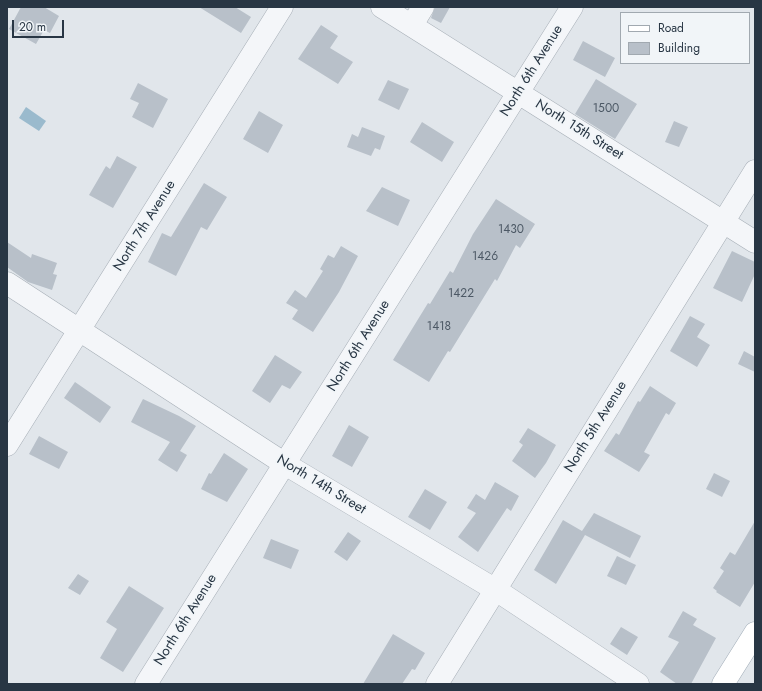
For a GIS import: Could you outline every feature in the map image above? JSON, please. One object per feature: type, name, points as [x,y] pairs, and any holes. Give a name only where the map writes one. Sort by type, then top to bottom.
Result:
[{"type":"main road","points":[[724,684],[755,633]]},
{"type":"street","name":"North 7th Avenue","points":[[7,445],[282,7]]},
{"type":"street","name":"North 15th Street","points":[[382,7],[755,242]]},
{"type":"street","points":[[412,25],[423,7]]},
{"type":"street","name":"North 6th Avenue","points":[[146,684],[572,7]]},
{"type":"street","name":"North 5th Avenue","points":[[437,684],[755,171]]},
{"type":"street","name":"North 14th Street","points":[[7,283],[285,464],[496,590],[638,684]]},
{"type":"water","points":[[26,107],[46,121],[39,131],[19,118]]},
{"type":"building","points":[[21,7],[44,7],[59,16],[50,33],[44,30],[36,44],[9,29]]},
{"type":"building","points":[[199,7],[235,7],[251,17],[241,33]]},
{"type":"building","points":[[435,7],[450,7],[441,23],[431,18]]},
{"type":"building","points":[[321,25],[338,36],[330,48],[353,62],[338,84],[298,59]]},
{"type":"building","points":[[583,41],[615,58],[605,77],[573,60]]},
{"type":"building","points":[[596,79],[637,104],[615,139],[575,114]]},
{"type":"building","points":[[388,80],[409,89],[399,110],[378,100]]},
{"type":"building","points":[[138,83],[168,99],[153,128],[132,117],[139,103],[130,99]]},
{"type":"building","points":[[259,111],[283,125],[268,153],[243,139]]},
{"type":"building","points":[[674,121],[688,127],[679,147],[665,142]]},
{"type":"building","points":[[422,122],[454,142],[442,162],[410,142]]},
{"type":"building","points":[[362,127],[385,136],[380,150],[375,148],[371,156],[347,147],[352,134],[358,137]]},
{"type":"building","points":[[117,156],[137,167],[113,208],[89,195],[106,166],[110,169]]},
{"type":"building","points":[[204,183],[227,197],[207,230],[201,227],[176,276],[148,262],[162,233],[171,237]]},
{"type":"building","points":[[382,187],[410,200],[398,226],[366,211]]},
{"type":"building","points":[[496,199],[535,224],[520,248],[516,245],[497,281],[495,279],[450,352],[448,351],[429,382],[393,360],[428,303],[430,304],[450,271],[453,273],[473,234]]},
{"type":"building","points":[[7,242],[31,258],[32,254],[57,263],[53,274],[57,275],[52,290],[28,282],[7,267]]},
{"type":"building","points":[[341,246],[358,256],[339,292],[313,332],[292,319],[298,310],[286,303],[295,290],[306,298],[323,271],[320,269],[328,255],[334,258]]},
{"type":"building","points":[[732,251],[755,262],[755,274],[742,302],[713,288]]},
{"type":"building","points":[[690,316],[705,324],[697,337],[710,345],[697,367],[670,351]]},
{"type":"building","points":[[744,351],[755,357],[755,372],[738,364]]},
{"type":"building","points":[[275,355],[302,372],[290,389],[282,385],[270,403],[252,391]]},
{"type":"building","points":[[75,382],[111,407],[100,423],[64,398]]},
{"type":"building","points":[[650,386],[676,403],[669,415],[666,413],[644,452],[650,455],[639,472],[604,451],[616,433],[619,435],[638,401],[640,402]]},
{"type":"building","points":[[143,399],[196,426],[180,451],[187,455],[177,472],[158,460],[170,442],[131,422]]},
{"type":"building","points":[[349,425],[369,437],[352,467],[332,456]]},
{"type":"building","points":[[528,428],[556,445],[546,463],[535,478],[512,461],[523,445],[519,442]]},
{"type":"building","points":[[39,436],[68,452],[59,469],[29,454]]},
{"type":"building","points":[[224,453],[248,469],[227,502],[201,489],[209,473],[211,474]]},
{"type":"building","points":[[714,473],[730,481],[722,497],[706,489]]},
{"type":"building","points":[[495,482],[519,496],[511,511],[507,508],[478,552],[458,537],[476,513],[467,508],[476,494],[485,500]]},
{"type":"building","points":[[425,489],[447,502],[430,530],[408,517]]},
{"type":"building","points":[[594,513],[641,536],[630,558],[585,535],[556,584],[534,570],[563,520],[582,531]]},
{"type":"building","points":[[755,521],[755,582],[740,607],[716,592],[717,591],[713,588],[724,571],[720,568],[730,552],[735,555]]},
{"type":"building","points":[[348,532],[361,541],[347,561],[334,552]]},
{"type":"building","points":[[271,539],[299,550],[291,569],[263,558]]},
{"type":"building","points":[[617,556],[636,565],[626,585],[607,576]]},
{"type":"building","points":[[78,574],[89,581],[80,595],[68,588]]},
{"type":"building","points":[[129,586],[164,608],[123,672],[100,658],[117,629],[106,622]]},
{"type":"building","points":[[683,611],[697,619],[693,625],[716,638],[691,684],[677,684],[660,672],[679,642],[668,637]]},
{"type":"building","points":[[621,627],[638,637],[627,655],[610,644]]},
{"type":"building","points":[[393,634],[425,653],[415,670],[412,669],[402,684],[363,684]]}]
